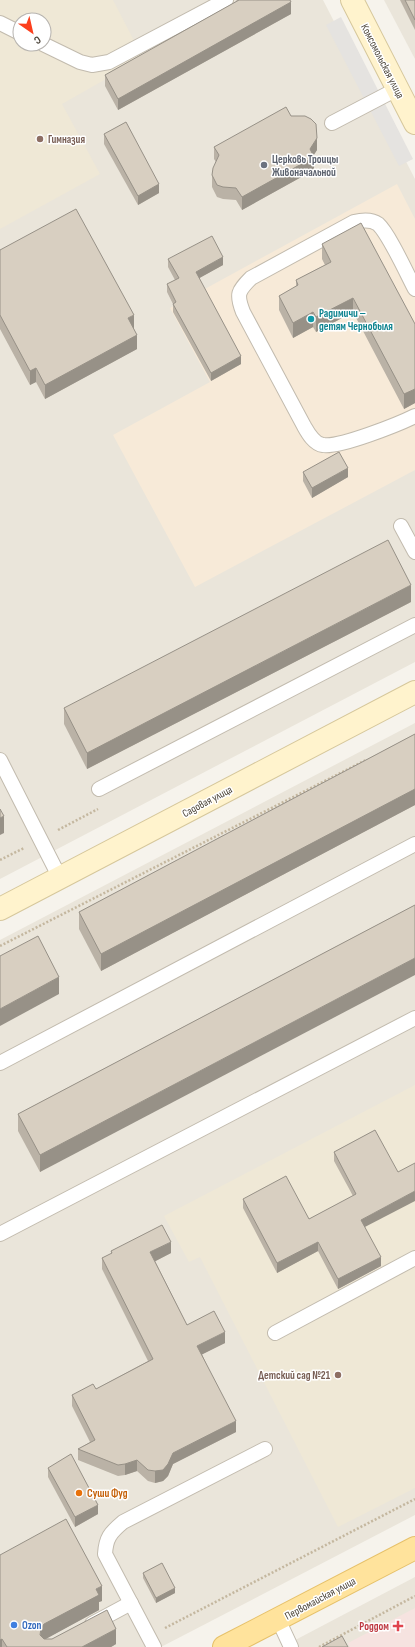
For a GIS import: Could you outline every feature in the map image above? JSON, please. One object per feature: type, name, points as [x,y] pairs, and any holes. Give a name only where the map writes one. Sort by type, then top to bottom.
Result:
[{"type":"main road","name":"Первомайская улица","points":[[224,1647],[415,1548]]},
{"type":"street","name":"Комсомольская улица","points":[[352,0],[415,123]]},
{"type":"street","name":"Садовая улица","points":[[0,909],[415,692]]},
{"type":"lane","points":[[52,48],[92,66],[109,62],[226,0]]},
{"type":"lane","points":[[0,23],[12,29]]},
{"type":"lane","points":[[332,123],[397,88]]},
{"type":"lane","points":[[415,289],[385,232],[377,223],[365,220],[354,222],[251,278],[240,289],[238,300],[311,438],[322,445],[336,445],[415,416]]},
{"type":"lane","points":[[401,526],[415,552]]},
{"type":"lane","points":[[98,789],[415,625]]},
{"type":"lane","points":[[0,760],[60,878]]},
{"type":"lane","points":[[0,1063],[415,844]]},
{"type":"lane","points":[[0,1234],[415,1018]]},
{"type":"lane","points":[[275,1333],[415,1258]]},
{"type":"lane","points":[[151,1642],[105,1554],[106,1542],[112,1531],[123,1522],[265,1449]]},
{"type":"lane","points":[[83,1629],[131,1603]]},
{"type":"lane","points":[[278,1619],[291,1647]]},
{"type":"path","points":[[0,946],[373,757]]},
{"type":"path","points":[[151,1642],[415,1499]]},
{"type":"path","points":[[319,1647],[415,1596]]},
{"type":"shaded area","points":[[0,0],[323,0],[415,179],[415,662],[0,879]]},
{"type":"shaded area","name":"Гимназия","points":[[0,0],[113,0],[143,58],[62,104],[100,174],[0,229]]},
{"type":"shaded area","points":[[384,0],[415,0],[415,59]]},
{"type":"shaded area","points":[[341,17],[413,159],[399,166],[326,25]]},
{"type":"shaded area","points":[[397,184],[415,219],[415,470],[195,587],[113,435],[210,382],[170,308]]},
{"type":"shaded area","points":[[415,723],[415,1515],[161,1647],[0,1647],[0,940]]},
{"type":"shaded area","name":"Детский сад №21","points":[[415,1085],[415,1488],[338,1527],[200,1257],[189,1262],[164,1216]]},
{"type":"shaded area","points":[[415,1577],[415,1647],[282,1647]]},
{"type":"shaded area","name":"Роддом","points":[[415,1608],[415,1647],[350,1647],[348,1643]]},
{"type":"building","points":[[239,0],[290,0],[291,2],[118,99],[105,75]]},
{"type":"building","points":[[405,0],[415,0],[415,20]]},
{"type":"building","name":"Церковь Троицы Живоначальной","points":[[286,107],[291,116],[305,116],[316,124],[317,138],[310,149],[314,157],[242,197],[236,188],[217,185],[212,175],[213,168],[219,155],[214,147]]},
{"type":"building","points":[[126,122],[159,184],[138,196],[104,134]]},
{"type":"building","points":[[76,209],[134,315],[128,318],[137,335],[45,385],[36,368],[30,371],[0,315],[0,250]]},
{"type":"building","name":"Радимичи – детям Чернобыля","points":[[361,223],[415,324],[415,389],[404,394],[353,298],[316,317],[313,312],[293,323],[279,296],[298,285],[296,280],[331,262],[322,244]]},
{"type":"building","points":[[212,236],[223,257],[196,272],[241,356],[211,373],[173,304],[176,302],[167,284],[179,278],[168,259]]},
{"type":"building","points":[[339,452],[348,468],[312,488],[303,472]]},
{"type":"building","points":[[388,540],[411,585],[87,753],[64,708]]},
{"type":"building","points":[[415,734],[415,789],[101,954],[79,912]]},
{"type":"building","points":[[0,809],[4,816],[0,818]]},
{"type":"building","points":[[415,905],[415,958],[40,1155],[18,1114]]},
{"type":"building","points":[[38,936],[59,977],[0,1009],[0,956]]},
{"type":"building","points":[[375,1130],[398,1172],[415,1163],[415,1191],[361,1220],[381,1257],[338,1279],[318,1242],[277,1263],[243,1199],[286,1176],[309,1219],[356,1194],[334,1152]]},
{"type":"building","points":[[162,1225],[171,1242],[150,1252],[187,1325],[214,1311],[225,1332],[197,1346],[236,1421],[173,1453],[168,1464],[163,1470],[155,1471],[148,1470],[137,1460],[118,1465],[78,1449],[95,1440],[72,1395],[93,1384],[96,1389],[153,1359],[102,1258],[112,1253],[111,1251]]},
{"type":"building","points":[[71,1454],[98,1505],[75,1517],[48,1468]]},
{"type":"building","points":[[66,1519],[102,1586],[96,1589],[99,1595],[44,1624],[41,1628],[40,1635],[44,1639],[52,1639],[107,1610],[116,1629],[82,1647],[7,1647],[2,1639],[0,1640],[0,1555]]},
{"type":"building","points":[[162,1563],[175,1588],[156,1598],[143,1573]]},
{"type":"building","points":[[342,1636],[348,1647],[322,1647]]},
{"type":"place","name":"Гимназия","points":[[40,139]]},
{"type":"place","name":"Церковь Троицы Живоначальной","points":[[264,165]]},
{"type":"place","name":"Радимичи – детям Чернобыля","points":[[311,319]]},
{"type":"place","name":"Детский сад №21","points":[[338,1375]]},
{"type":"place","name":"Суши Фуд","points":[[79,1493]]},
{"type":"place","name":"Ozon","points":[[14,1625]]},
{"type":"place","name":"Роддом","points":[[398,1626]]}]
